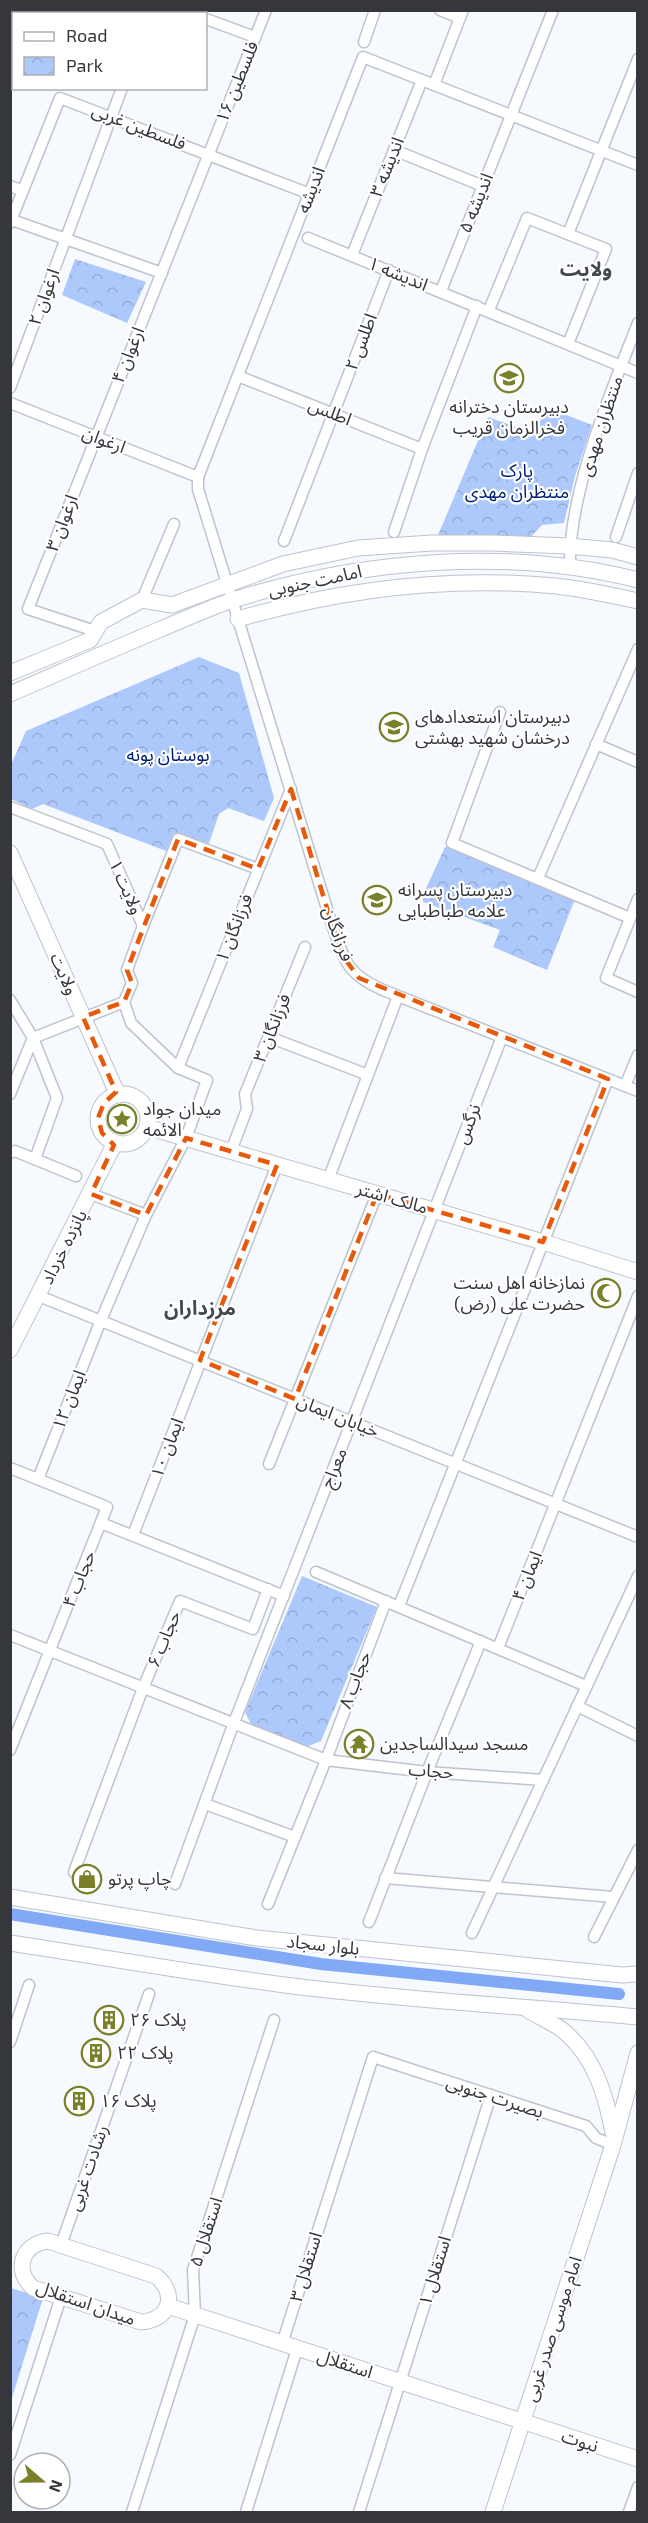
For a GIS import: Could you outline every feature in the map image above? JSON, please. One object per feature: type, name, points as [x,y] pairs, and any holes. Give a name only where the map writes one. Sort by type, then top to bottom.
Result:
[{"type":"street","name":"فلسطین ۱۶","points":[[162,273],[266,10]]},
{"type":"street","points":[[434,85],[461,14],[440,10]]},
{"type":"street","name":"اندیشه ۵","points":[[441,291],[513,116],[553,10]]},
{"type":"street","points":[[364,42],[373,11]]},
{"type":"street","points":[[207,18],[255,37]]},
{"type":"street","name":"اندیشه","points":[[198,477],[363,57],[638,165]]},
{"type":"street","points":[[568,234],[638,59]]},
{"type":"street","name":"اندیشه ۳","points":[[352,255],[422,80]]},
{"type":"street","name":"ارغوان ۲","points":[[10,388],[121,90]]},
{"type":"street","name":"فلسطین غربی","points":[[11,221],[60,98],[309,194]]},
{"type":"street","points":[[394,150],[483,186]]},
{"type":"street","points":[[10,186],[23,191]]},
{"type":"street","points":[[489,310],[527,218],[606,249],[568,344]]},
{"type":"street","points":[[11,221],[162,273]]},
{"type":"street","name":"اندیشه ۱","points":[[308,238],[489,310],[638,373]]},
{"type":"street","name":"اطلس ۲","points":[[284,541],[389,270]]},
{"type":"street","name":"ارغوان ۴","points":[[95,437],[162,273]]},
{"type":"street","points":[[394,532],[405,493],[477,306]]},
{"type":"street","name":"منتظران مهدی","points":[[570,567],[569,546],[591,453],[620,366],[638,323]]},
{"type":"street","name":"اطلس","points":[[238,376],[422,449]]},
{"type":"street","name":"ارغوان","points":[[10,404],[198,477]]},
{"type":"street","name":"ارغوان ۳","points":[[95,437],[28,609],[96,631]]},
{"type":"street","points":[[616,537],[638,473]]},
{"type":"street","points":[[198,477],[198,489],[232,600]]},
{"type":"street","points":[[142,600],[174,524]]},
{"type":"street","points":[[10,673],[90,640],[101,622],[142,600],[172,605],[283,564],[358,548],[432,543],[569,546],[612,550],[638,557]]},
{"type":"street","name":"امامت جنوبی","points":[[10,694],[232,600],[309,579],[360,570],[426,563],[491,562],[589,569],[638,580]]},
{"type":"street","points":[[582,590],[589,569]]},
{"type":"street","points":[[238,619],[282,606],[354,592],[415,584],[490,582],[582,590],[638,601]]},
{"type":"street","name":"فرزانگان","points":[[232,600],[345,959],[351,970],[359,978],[398,996],[638,1091]]},
{"type":"street","points":[[538,878],[638,649]]},
{"type":"street","points":[[500,712],[452,843],[538,878],[631,924]]},
{"type":"street","points":[[596,744],[638,762]]},
{"type":"street","name":"فرزانگان ۱","points":[[178,1068],[291,789]]},
{"type":"street","name":"ولایت ۱","points":[[10,807],[106,844],[143,926]]},
{"type":"street","name":"ولایت ۱","points":[[143,926],[178,839],[258,869]]},
{"type":"street","name":"ولایت","points":[[10,853],[118,1095]]},
{"type":"street","points":[[638,899],[631,924],[606,978],[638,992]]},
{"type":"street","points":[[143,926],[127,970],[132,983],[124,1002],[131,1023],[178,1068]]},
{"type":"street","name":"فرزانگان ۳","points":[[231,1151],[247,1109],[245,1094],[305,947]]},
{"type":"street","points":[[328,1180],[398,996]]},
{"type":"street","points":[[10,1000],[33,1038],[57,1098],[35,1159]]},
{"type":"street","points":[[10,1094],[14,1073],[33,1038],[124,1002]]},
{"type":"street","points":[[269,1036],[368,1075]]},
{"type":"street","name":"نرگس","points":[[435,1210],[502,1037]]},
{"type":"street","points":[[625,1086],[638,1055]]},
{"type":"street","name":"ایمان ۱۲","points":[[38,1479],[101,1320],[146,1215],[186,1138],[207,1080],[178,1068]]},
{"type":"street","points":[[399,1606],[608,1079]]},
{"type":"street","points":[[118,1095],[131,1095],[143,1103],[148,1116],[147,1127],[140,1138],[132,1143],[115,1143],[102,1133],[98,1118],[104,1103],[118,1095]]},
{"type":"street","name":"مالک اشتر","points":[[147,1127],[435,1210],[638,1272]]},
{"type":"street","name":"پانزده خرداد","points":[[10,1350],[115,1143]]},
{"type":"street","points":[[10,1163],[13,1152],[76,1176]]},
{"type":"street","name":"ایمان ۱۰","points":[[133,1535],[278,1165]]},
{"type":"street","points":[[91,1194],[146,1215]]},
{"type":"street","points":[[269,1464],[377,1194]]},
{"type":"street","name":"معراج","points":[[175,1884],[233,1725],[435,1210]]},
{"type":"street","name":"خیابان ایمان","points":[[39,1296],[638,1537]]},
{"type":"street","name":"ایمان ۴","points":[[498,1648],[638,1296]]},
{"type":"street","points":[[10,1468],[38,1479]]},
{"type":"street","name":"حجاب ۴","points":[[11,1750],[107,1508],[38,1479]]},
{"type":"street","points":[[101,1523],[284,1596]]},
{"type":"street","points":[[316,1572],[586,1686]]},
{"type":"street","points":[[472,1933],[638,1576]]},
{"type":"street","name":"حجاب ۶","points":[[144,1688],[180,1601],[253,1629],[268,1590]]},
{"type":"street","name":"حجاب ۸","points":[[267,1904],[326,1760],[386,1601]]},
{"type":"street","name":"حجاب","points":[[10,1635],[326,1760],[427,1772],[543,1780]]},
{"type":"street","points":[[369,1922],[481,1641]]},
{"type":"street","points":[[74,1872],[144,1688]]},
{"type":"street","points":[[577,1706],[638,1736]]},
{"type":"street","points":[[205,1804],[295,1837]]},
{"type":"street","points":[[594,1937],[638,1851]]},
{"type":"street","points":[[385,1878],[613,1897]]},
{"type":"street","name":"بلوار سجاد","points":[[10,1897],[257,1938],[622,1975],[638,1974]]},
{"type":"street","points":[[10,1943],[285,1985],[527,2009],[638,2017]]},
{"type":"street","points":[[10,2042],[29,1985]]},
{"type":"street","name":"رشادت غربی","points":[[61,2245],[149,1994]]},
{"type":"street","points":[[527,2009],[565,2032],[587,2058],[600,2081],[608,2106],[613,2142]]},
{"type":"street","name":"استقلال ۵","points":[[195,2315],[193,2270],[274,2020]]},
{"type":"street","points":[[613,2142],[638,2053]]},
{"type":"street","name":"بصیرت جنوبی","points":[[373,2057],[586,2126],[596,2138],[613,2142]]},
{"type":"street","name":"استقلال ۳","points":[[246,2512],[263,2462],[289,2346],[330,2190],[373,2057]]},
{"type":"street","name":"استقلال ۱","points":[[359,2512],[490,2094]]},
{"type":"street","points":[[613,2142],[638,2095]]},
{"type":"street","name":"امام موسی صدر غربی","points":[[493,2512],[613,2142]]},
{"type":"street","name":"میدان استقلال","points":[[48,2241],[61,2245],[156,2276],[164,2282],[168,2291],[168,2306],[160,2317],[151,2322],[141,2322],[33,2288],[26,2282],[16,2257],[38,2242],[48,2241]]},
{"type":"street","points":[[10,2456],[61,2297]]},
{"type":"street","name":"استقلال","points":[[168,2306],[522,2422]]},
{"type":"street","points":[[132,2512],[195,2315]]},
{"type":"street","name":"نبوت","points":[[522,2422],[638,2459]]},
{"type":"street","points":[[629,2512],[638,2487]]},
{"type":"highlighted area","points":[[291,789],[332,925],[345,959],[359,978],[608,1079],[543,1242],[377,1194],[295,1399],[200,1360],[277,1165],[186,1138],[146,1215],[91,1194],[114,1145],[102,1133],[98,1118],[104,1103],[116,1092],[83,1017],[124,1002],[132,983],[127,970],[178,839],[258,869]]},
{"type":"green space","points":[[75,259],[146,282],[127,323],[62,295]]},
{"type":"green space","name":"پارک منتظران مهدی","points":[[546,407],[592,425],[575,476],[564,523],[542,525],[528,540],[436,540],[488,417],[535,434]]},
{"type":"green space","name":"بوستان پونه","points":[[199,657],[239,673],[274,798],[264,821],[228,808],[219,814],[208,846],[174,833],[166,851],[43,804],[32,809],[11,799],[11,765],[26,731]]},
{"type":"green space","points":[[449,846],[575,899],[547,970],[493,947],[500,930],[423,902],[423,895],[445,847]]},
{"type":"green space","points":[[302,1576],[377,1607],[321,1741],[306,1747],[251,1724],[245,1712]]},
{"type":"green space","points":[[11,2288],[43,2298],[11,2401]]},
{"type":"waterway","points":[[10,1914],[321,1964],[619,1994]]},
{"type":"place","name":"دبیرستان دخترانه فخرالزمان قریب","points":[[509,378]]},
{"type":"place","name":"دبیرستان استعدادهای درخشان شهید بهشتی","points":[[394,727]]},
{"type":"place","name":"دبیرستان پسرانه علامه طباطبایی","points":[[377,900]]},
{"type":"place","name":"میدان جواد الائمه","points":[[122,1119]]},
{"type":"place","name":"نمازخانه اهل سنت حضرت علی (رض)","points":[[606,1293]]},
{"type":"place","name":"مسجد سیدالساجدین","points":[[359,1744]]},
{"type":"place","name":"چاپ پرتو","points":[[87,1879]]},
{"type":"place","name":"پلاک ۲۶","points":[[109,2020]]},
{"type":"place","name":"پلاک ۲۲","points":[[96,2053]]},
{"type":"place","name":"پلاک ۱۶","points":[[79,2101]]},
{"type":"district","name":"ولایت","points":[[586,269]]},
{"type":"district","name":"مرزداران","points":[[200,1308]]}]
